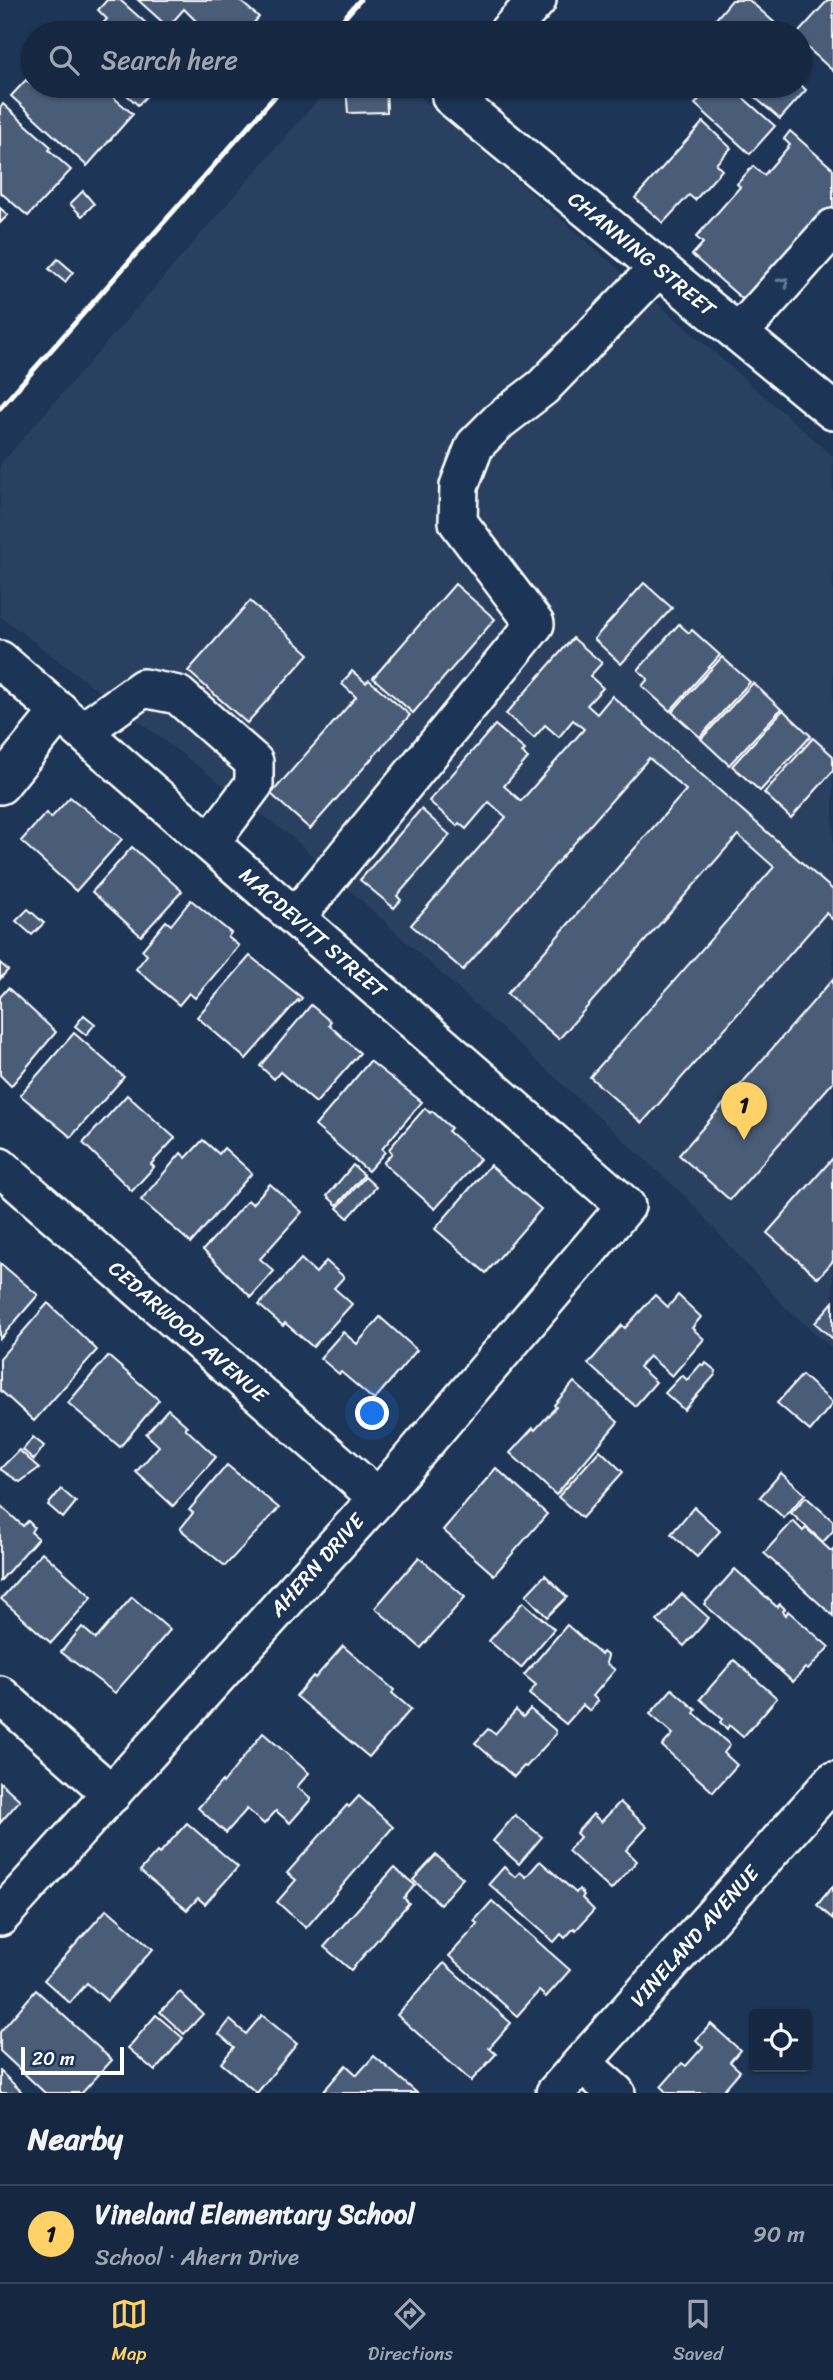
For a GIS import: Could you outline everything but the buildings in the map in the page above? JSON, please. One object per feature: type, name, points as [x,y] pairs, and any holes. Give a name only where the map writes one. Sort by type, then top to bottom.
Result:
[{"type":"street","points":[[518,21],[537,0]]},
{"type":"street","name":"CHANNING STREET","points":[[463,98],[739,333],[828,397]]},
{"type":"street","points":[[739,333],[833,228]]},
{"type":"street","points":[[296,918],[535,624],[458,522],[459,486],[475,445],[499,421],[543,387],[659,267]]},
{"type":"street","name":"MACDEVITT STREET","points":[[0,660],[626,1206]]},
{"type":"street","points":[[0,785],[71,721],[143,688],[178,695],[254,762],[254,783],[210,843]]},
{"type":"street","name":"CEDARWOOD AVENUE","points":[[0,1167],[378,1498]]},
{"type":"street","name":"AHERN DRIVE","points":[[0,1917],[378,1498],[626,1206]]},
{"type":"street","points":[[0,1695],[112,1794]]},
{"type":"street","name":"VINELAND AVENUE","points":[[555,2093],[833,1781]]},
{"type":"street","points":[[582,2063],[617,2093]]},
{"type":"shaded area","points":[[320,98],[422,98],[833,456],[833,1349],[784,1306],[687,1198],[294,839],[0,616],[0,465]]},
{"type":"railway","points":[[342,21],[360,0]]},
{"type":"railway","points":[[0,408],[273,98]]},
{"type":"place","name":"Vineland Elementary School","points":[[744,1140]]}]
